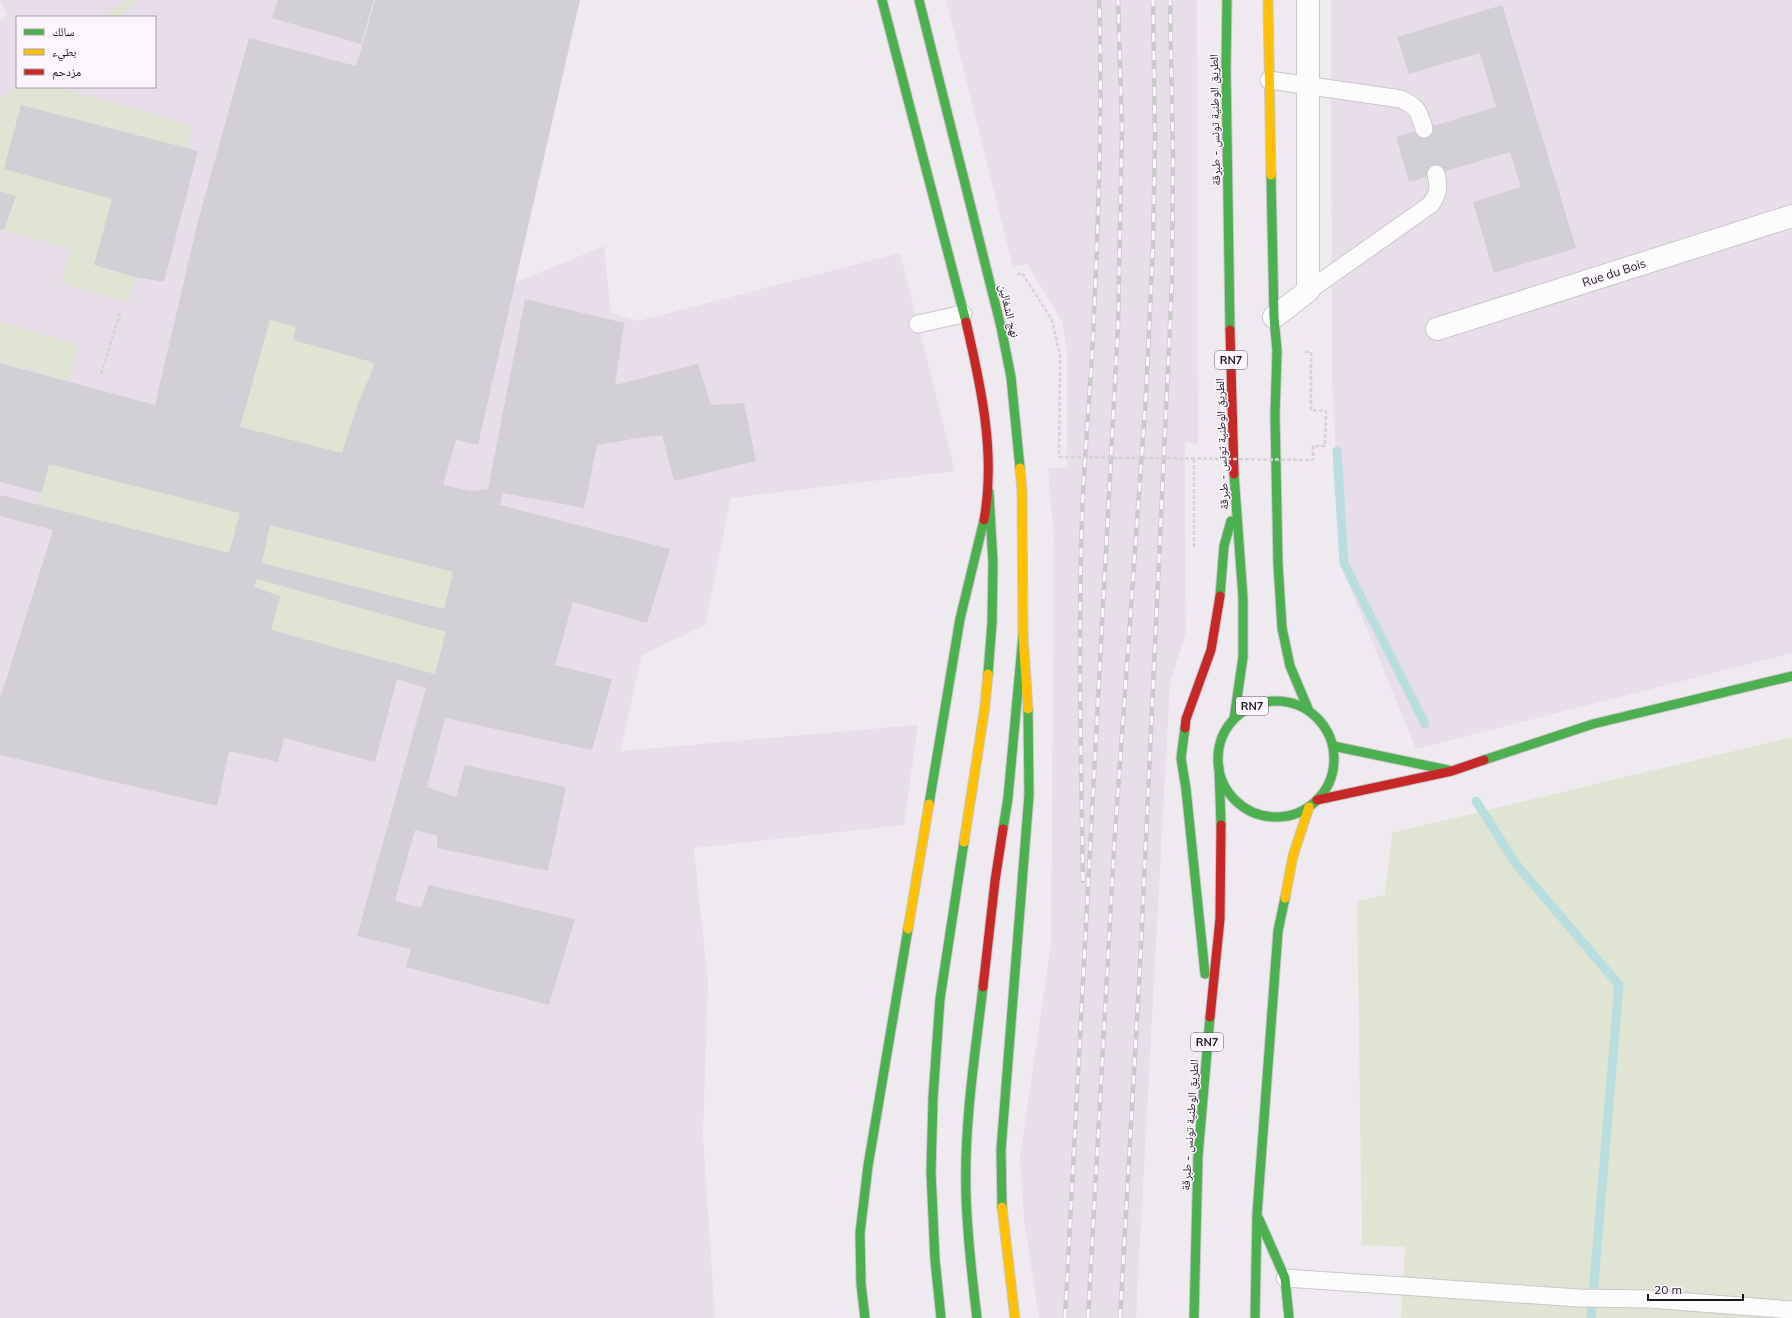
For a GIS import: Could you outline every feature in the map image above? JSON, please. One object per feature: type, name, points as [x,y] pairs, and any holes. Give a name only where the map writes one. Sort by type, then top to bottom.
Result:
[{"type":"main road","points":[[882,0],[963,314],[983,412],[988,464],[993,563],[985,706],[940,999],[933,1098],[931,1172],[935,1260],[941,1318]]},
{"type":"main road","name":"نهج الشغالين","points":[[919,0],[990,282],[1011,377],[1022,491],[1023,635]]},
{"type":"main road","name":"الطريق الوطنية تونس - طبرقة","points":[[1227,0],[1226,69],[1228,258],[1235,498],[1243,598],[1243,657],[1234,719]]},
{"type":"main road","name":"RN7","points":[[1268,0],[1274,317],[1277,351],[1275,415],[1278,564],[1282,628],[1290,666],[1309,710],[1323,724],[1333,746],[1334,767],[1323,793],[1309,807],[1301,812],[1281,817],[1267,817],[1246,808],[1232,796],[1225,786],[1219,767],[1219,747],[1225,731],[1234,719],[1246,709],[1261,702],[1274,701],[1295,704],[1309,710]]},
{"type":"main road","points":[[865,1318],[861,1284],[860,1234],[868,1166],[957,632],[985,520],[989,492]]},
{"type":"main road","name":"RN7","points":[[1210,1012],[1200,932],[1186,789],[1181,758],[1186,719],[1211,650],[1220,601],[1224,546],[1235,498]]},
{"type":"main road","points":[[977,1318],[972,1276],[966,1193],[968,1116],[995,881],[1008,798],[1023,635]]},
{"type":"main road","points":[[1015,1318],[1002,1215],[1001,1150],[1029,795],[1029,719],[1023,635]]},
{"type":"main road","points":[[1317,800],[1452,770],[1593,724],[1792,676]]},
{"type":"main road","points":[[1333,746],[1452,770]]},
{"type":"main road","name":"الطريق الوطنية تونس - طبرقة","points":[[1194,1318],[1198,1156],[1210,1012],[1220,920],[1221,841],[1219,767]]},
{"type":"main road","points":[[1255,1318],[1256,1214],[1278,931],[1293,856],[1309,807]]},
{"type":"main road","points":[[1256,1214],[1285,1278],[1289,1318]]},
{"type":"street","points":[[1274,317],[1308,291],[1308,0]]},
{"type":"street","name":"Rue du Bois","points":[[1437,329],[1792,216]]},
{"type":"lane","points":[[1269,80],[1401,99],[1412,104],[1419,112],[1424,129]]},
{"type":"lane","points":[[1308,291],[1430,205],[1437,196],[1439,187],[1436,174]]},
{"type":"lane","points":[[918,324],[963,314]]},
{"type":"lane","points":[[1285,1278],[1579,1298],[1649,1299],[1792,1310]]},
{"type":"path","points":[[101,374],[121,310]]},
{"type":"path","points":[[1060,356],[1059,457],[1313,460],[1313,446],[1325,446],[1326,410],[1311,410],[1311,352]]},
{"type":"path","points":[[1194,459],[1194,546]]},
{"type":"shaded area","points":[[0,0],[374,0],[356,66],[456,440],[478,445],[514,283],[604,246],[611,313],[638,321],[900,253],[955,471],[731,498],[705,625],[642,655],[620,751],[918,725],[904,825],[694,848],[708,983],[703,1136],[715,1318],[0,1318],[0,21],[7,15]]},
{"type":"shaded area","points":[[946,0],[1197,0],[1198,444],[1185,442],[1186,632],[1170,683],[1136,1318],[1039,1318],[1024,1219],[1020,1157],[1051,945],[1054,536],[1048,469],[1067,467],[1067,351],[1062,321],[1027,264],[1013,267]]},
{"type":"shaded area","points":[[1331,0],[1792,0],[1792,653],[1416,749],[1342,568],[1332,380]]},
{"type":"green space","points":[[126,0],[139,0],[119,16],[105,16]]},
{"type":"green space","points":[[16,87],[16,88],[61,88],[150,113],[192,127],[186,148],[21,105],[5,169],[112,199],[94,264],[135,277],[128,302],[61,283],[71,249],[4,230],[16,196],[0,191],[0,99]]},
{"type":"green space","points":[[270,320],[296,327],[294,340],[375,363],[342,453],[240,427]]},
{"type":"green space","points":[[0,322],[78,345],[68,381],[0,361]]},
{"type":"green space","points":[[49,464],[240,513],[229,553],[38,504]]},
{"type":"green space","points":[[270,525],[453,572],[444,609],[262,563]]},
{"type":"green space","points":[[257,579],[446,632],[435,674],[271,630],[280,596],[254,587]]},
{"type":"green space","points":[[1792,737],[1792,1318],[1401,1318],[1405,1247],[1362,1245],[1357,901],[1385,895],[1392,833]]},
{"type":"building","points":[[278,0],[374,0],[361,44],[272,18]]},
{"type":"building","points":[[375,0],[580,0],[478,445],[456,440],[443,485],[471,491],[488,489],[525,299],[624,323],[615,385],[698,364],[711,405],[744,403],[756,461],[674,481],[662,435],[597,445],[584,508],[503,493],[500,505],[670,549],[647,623],[573,602],[555,665],[612,679],[592,750],[445,718],[427,787],[456,797],[465,765],[566,787],[548,871],[437,848],[437,836],[415,830],[395,901],[421,908],[429,885],[575,919],[549,1005],[406,967],[411,949],[357,936],[426,688],[397,679],[375,762],[284,738],[278,762],[229,751],[217,806],[0,755],[0,699],[53,530],[0,516],[0,495],[229,553],[240,513],[49,464],[42,493],[0,482],[0,363],[155,405],[198,221],[249,38],[356,66]],"holes":[[[270,320],[296,327],[293,340],[375,363],[355,412],[342,453],[240,427]],[[270,525],[453,572],[444,609],[262,563]],[[257,579],[446,632],[435,674],[271,630],[280,596],[254,587]]]},
{"type":"building","points":[[1502,5],[1576,248],[1494,273],[1473,202],[1521,187],[1510,152],[1409,182],[1396,137],[1496,107],[1480,53],[1409,74],[1397,37]]},
{"type":"building","points":[[21,105],[198,151],[164,282],[135,277],[94,265],[112,199],[4,169]]},
{"type":"building","points":[[0,191],[16,196],[4,230],[0,229]]},
{"type":"waterway","points":[[1337,451],[1344,563],[1425,724]]},
{"type":"waterway","points":[[1476,801],[1516,864],[1619,985],[1591,1318]]},
{"type":"railway","points":[[1083,881],[1080,609],[1083,495],[1093,337],[1098,211],[1100,126],[1099,0]]},
{"type":"railway","points":[[1065,1318],[1118,326],[1122,129],[1118,0]]},
{"type":"railway","points":[[1088,1318],[1114,848],[1146,395],[1153,246],[1155,136],[1153,0]]},
{"type":"railway","points":[[1120,1318],[1140,966],[1172,282],[1173,156],[1170,0]]},
{"type":"traffic: fast","points":[[882,0],[966,322]]},
{"type":"traffic: fast","points":[[919,0],[1001,327],[1011,377],[1020,468]]},
{"type":"traffic: fast","points":[[1227,0],[1226,69],[1230,330]]},
{"type":"traffic: fast","points":[[1271,175],[1274,317],[1277,351],[1275,415],[1278,564],[1282,628],[1290,666],[1309,711]]},
{"type":"traffic: fast","points":[[1234,474],[1243,598],[1243,657],[1234,719]]},
{"type":"traffic: fast","points":[[988,674],[992,623],[993,563],[989,492]]},
{"type":"traffic: fast","points":[[929,804],[960,619],[984,520]]},
{"type":"traffic: fast","points":[[1220,596],[1224,546],[1231,521]]},
{"type":"traffic: fast","points":[[1003,829],[1008,798],[1023,635]]},
{"type":"traffic: fast","points":[[1484,760],[1593,724],[1792,676]]},
{"type":"traffic: fast","points":[[1276,701],[1287,702],[1298,706],[1317,718],[1329,737],[1333,748],[1334,759],[1333,770],[1329,781],[1317,800],[1298,812],[1287,816],[1276,817],[1265,816],[1254,812],[1235,800],[1223,781],[1219,770],[1218,759],[1219,748],[1223,737],[1235,718],[1254,706],[1265,702],[1276,701]]},
{"type":"traffic: fast","points":[[1002,1207],[1001,1150],[1029,795],[1028,709]]},
{"type":"traffic: fast","points":[[1185,728],[1181,758],[1186,789],[1205,974]]},
{"type":"traffic: fast","points":[[1333,746],[1448,770]]},
{"type":"traffic: fast","points":[[1219,767],[1221,825]]},
{"type":"traffic: fast","points":[[941,1318],[935,1260],[931,1172],[933,1098],[940,999],[964,842]]},
{"type":"traffic: fast","points":[[1255,1318],[1257,1214],[1278,931],[1285,898]]},
{"type":"traffic: fast","points":[[865,1318],[861,1284],[860,1233],[868,1166],[908,929]]},
{"type":"traffic: fast","points":[[977,1318],[967,1224],[966,1167],[968,1115],[983,987]]},
{"type":"traffic: fast","points":[[1194,1318],[1198,1156],[1210,1017]]},
{"type":"traffic: fast","points":[[1259,1219],[1285,1278],[1289,1318]]},
{"type":"traffic: slow","points":[[1268,0],[1271,175]]},
{"type":"traffic: slow","points":[[1020,468],[1022,491],[1023,635],[1028,709]]},
{"type":"traffic: slow","points":[[964,842],[985,706],[988,674]]},
{"type":"traffic: slow","points":[[908,929],[929,804]]},
{"type":"traffic: slow","points":[[1285,898],[1293,856],[1309,807]]},
{"type":"traffic: slow","points":[[1002,1207],[1015,1318]]},
{"type":"traffic: jam","points":[[966,322],[977,371],[988,445],[987,495],[984,520]]},
{"type":"traffic: jam","points":[[1230,330],[1234,474]]},
{"type":"traffic: jam","points":[[1185,728],[1186,719],[1211,650],[1220,596]]},
{"type":"traffic: jam","points":[[1317,800],[1452,771],[1484,760]]},
{"type":"traffic: jam","points":[[1210,1017],[1220,919],[1221,825]]},
{"type":"traffic: jam","points":[[983,987],[995,881],[1003,829]]}]
